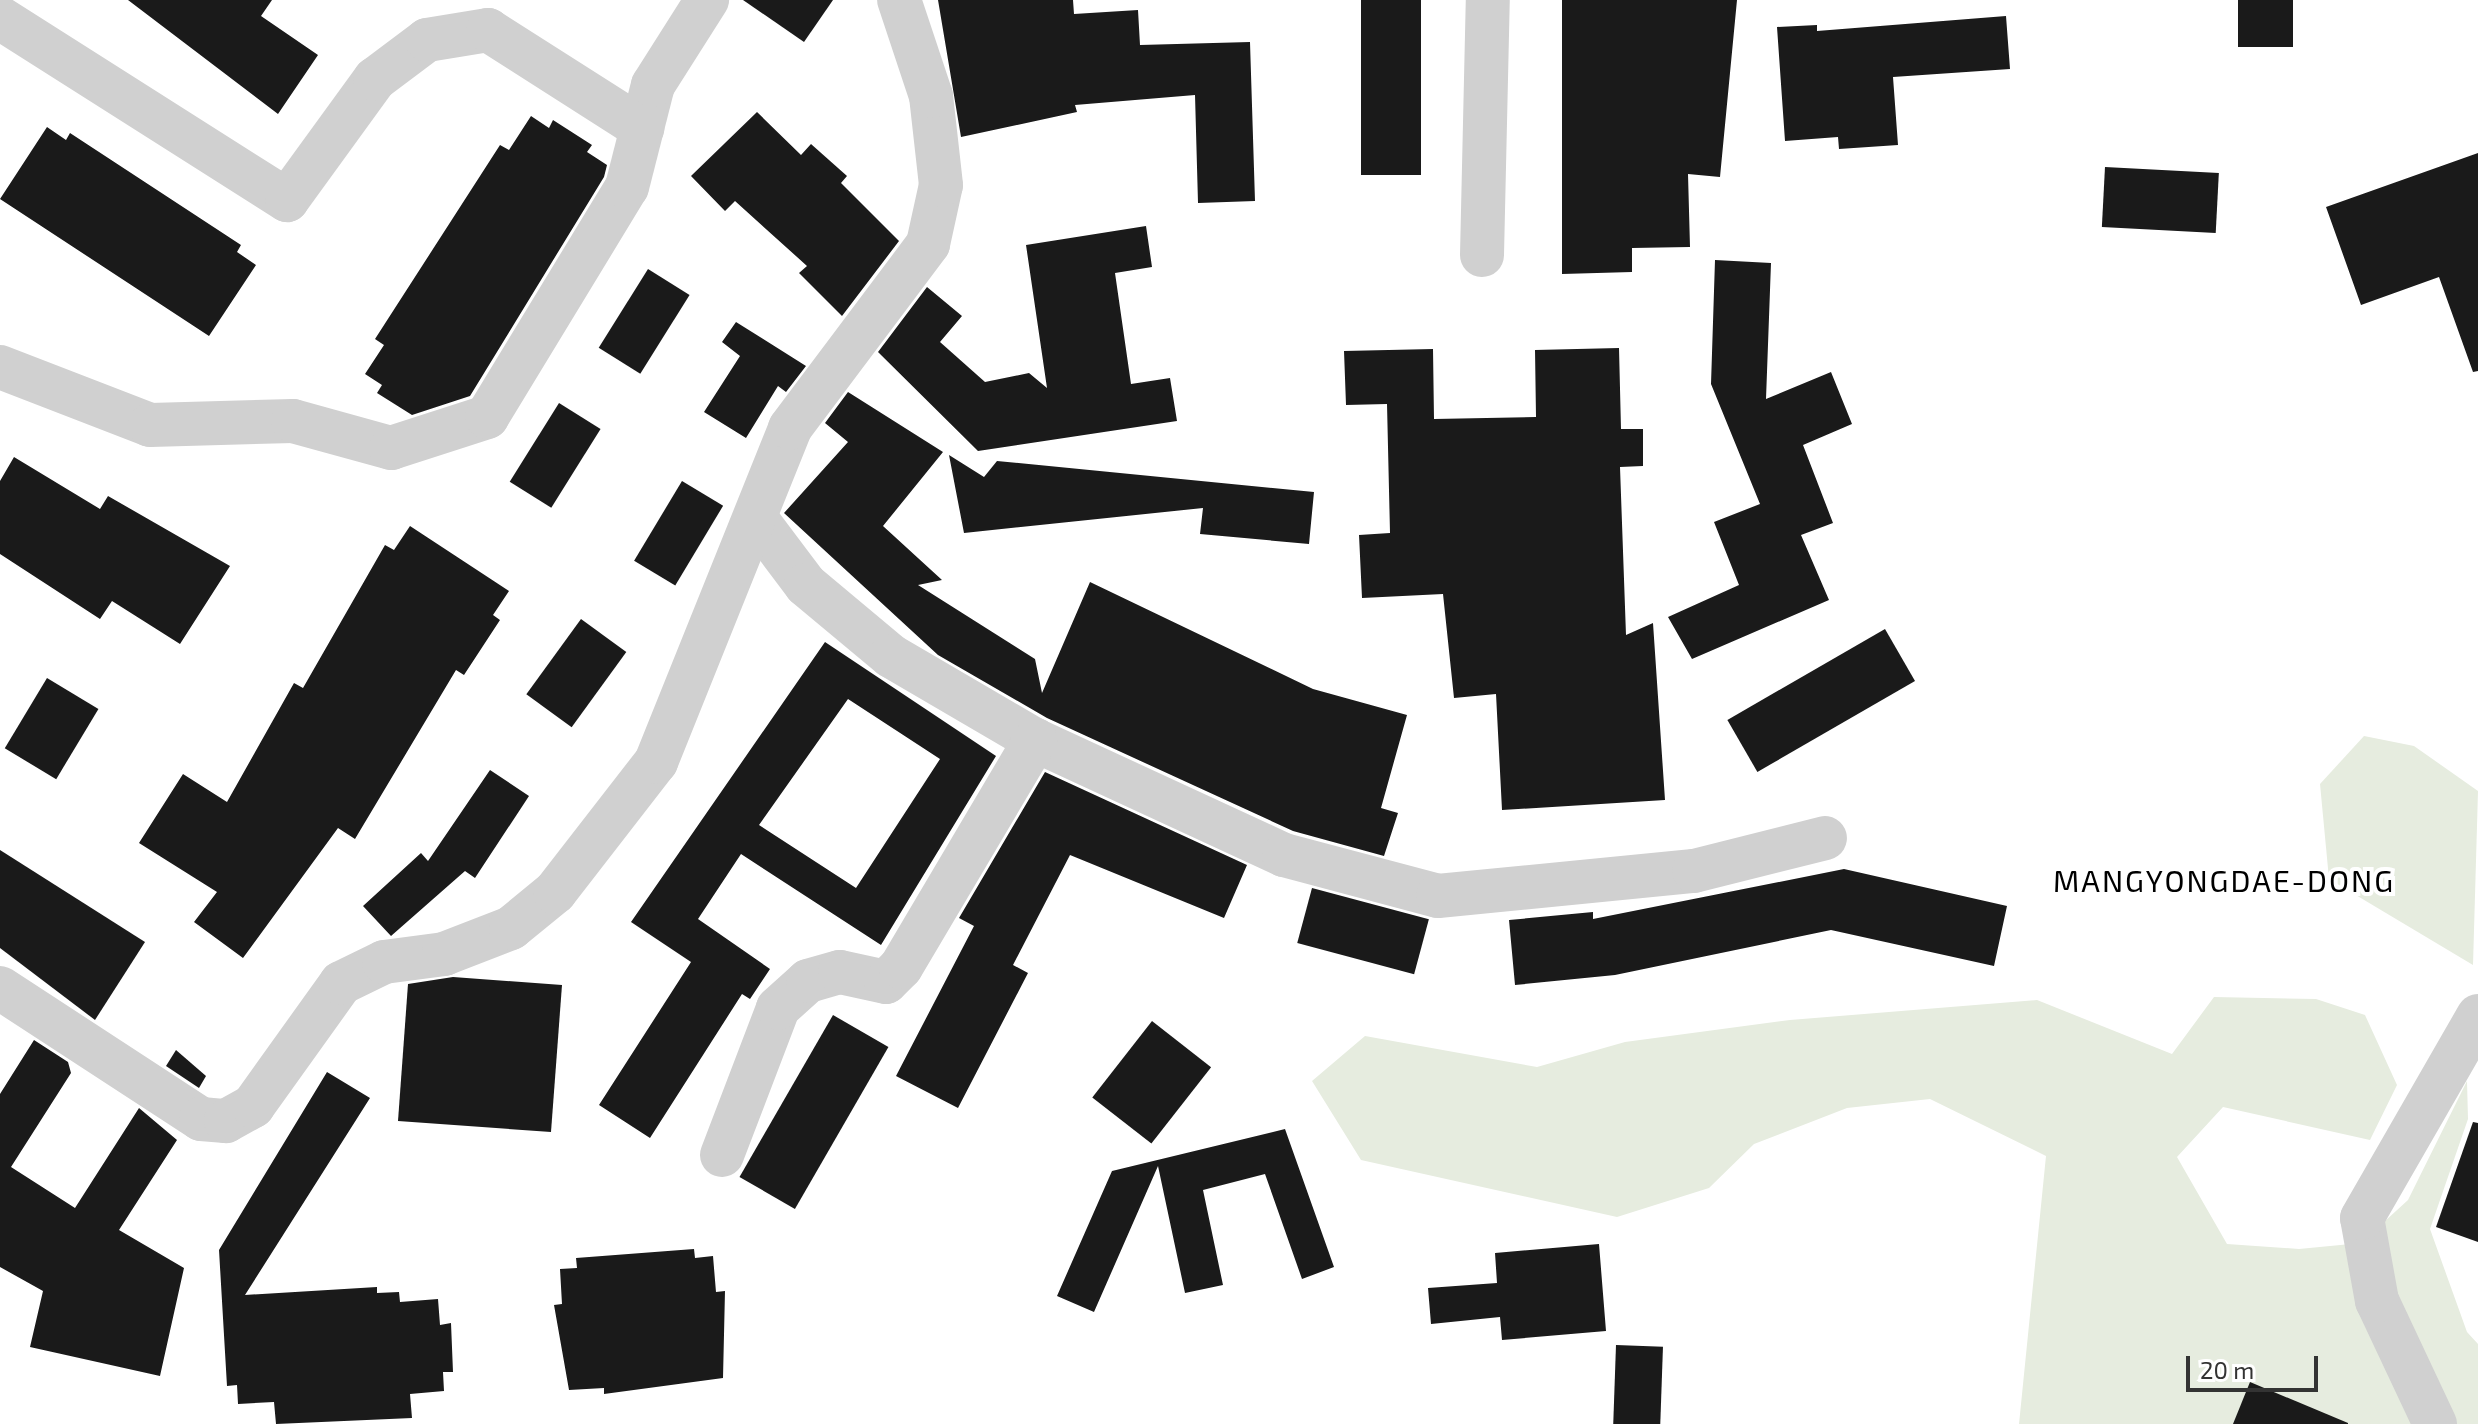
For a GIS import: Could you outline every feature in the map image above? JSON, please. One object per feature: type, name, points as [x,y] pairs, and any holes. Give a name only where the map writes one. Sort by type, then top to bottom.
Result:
[{"type":"street","points":[[0,367],[150,425],[293,421],[391,448],[430,441],[487,417],[627,187],[653,85],[707,0]]},
{"type":"street","points":[[0,988],[201,1119],[226,1121],[253,1106],[341,983],[384,962],[444,954],[511,928],[555,892],[656,762],[757,520],[790,428],[928,244],[941,185],[933,111],[899,0]]},
{"type":"street","points":[[1482,255],[1488,0]]},
{"type":"street","points":[[0,18],[287,200],[375,79],[427,40],[488,30],[642,128]]},
{"type":"street","points":[[757,520],[806,585],[891,656],[1035,740],[1284,855],[1438,896],[1694,871],[1825,838]]},
{"type":"street","points":[[722,1155],[778,1008],[808,981],[840,972],[886,982],[901,967],[1035,740]]},
{"type":"street","points":[[2435,1424],[2377,1301],[2362,1218],[2478,1016]]},
{"type":"shaded area","points":[[2364,736],[2414,746],[2478,791],[2473,965],[2329,879],[2320,784]]},
{"type":"shaded area","points":[[2214,997],[2316,999],[2365,1015],[2397,1085],[2370,1140],[2223,1107],[2177,1157],[2227,1244],[2299,1249],[2361,1243],[2408,1200],[2467,1081],[2468,1119],[2430,1229],[2467,1332],[2478,1344],[2478,1424],[2019,1424],[2046,1156],[1930,1099],[1847,1108],[1754,1144],[1709,1188],[1617,1217],[1361,1160],[1312,1081],[1365,1036],[1537,1067],[1625,1042],[1790,1020],[2037,1000],[2172,1054]]},
{"type":"building","points":[[128,0],[272,0],[261,16],[318,55],[278,114]]},
{"type":"building","points":[[743,0],[833,0],[804,42]]},
{"type":"building","points":[[938,0],[1073,0],[1074,14],[1138,10],[1140,45],[1250,42],[1255,201],[1198,203],[1195,95],[1075,105],[1077,112],[961,137]]},
{"type":"building","points":[[1361,0],[1421,0],[1421,175],[1361,175]]},
{"type":"building","points":[[1562,0],[1737,0],[1720,177],[1688,174],[1690,247],[1632,248],[1632,272],[1562,274]]},
{"type":"building","points":[[2238,0],[2293,0],[2293,47],[2238,47]]},
{"type":"building","points":[[2006,16],[2010,69],[1893,77],[1898,145],[1839,149],[1838,137],[1785,141],[1777,27],[1817,25],[1817,31]]},
{"type":"building","points":[[757,112],[801,155],[811,144],[847,176],[841,183],[899,241],[842,316],[799,273],[807,266],[735,201],[725,211],[691,176]]},
{"type":"building","points":[[531,116],[549,128],[553,120],[592,145],[587,152],[607,165],[604,177],[470,396],[412,415],[377,393],[382,385],[365,374],[384,345],[375,339],[500,145],[509,150]]},
{"type":"building","points":[[47,127],[66,140],[70,133],[241,245],[237,252],[256,265],[209,336],[0,199]]},
{"type":"building","points":[[2478,153],[2478,371],[2473,372],[2439,277],[2361,305],[2326,207]]},
{"type":"building","points":[[2105,167],[2219,173],[2216,233],[2102,227]]},
{"type":"building","points":[[1146,226],[1152,267],[1115,273],[1131,384],[1170,378],[1177,421],[978,451],[878,352],[927,287],[962,316],[940,342],[985,382],[1029,373],[1047,388],[1026,245]]},
{"type":"building","points":[[1715,260],[1771,263],[1766,399],[1831,372],[1852,424],[1803,445],[1833,523],[1801,535],[1829,600],[1692,659],[1668,617],[1739,585],[1714,522],[1760,504],[1711,384]]},
{"type":"building","points":[[648,269],[690,295],[640,374],[599,348]]},
{"type":"building","points":[[736,322],[806,366],[786,392],[778,386],[746,438],[704,412],[740,356],[722,342]]},
{"type":"building","points":[[1619,348],[1621,429],[1643,429],[1643,466],[1620,467],[1626,635],[1653,623],[1665,800],[1502,810],[1496,694],[1454,698],[1443,594],[1362,598],[1359,535],[1390,533],[1387,404],[1346,405],[1344,351],[1433,349],[1434,419],[1536,417],[1535,350]]},
{"type":"building","points":[[848,392],[943,452],[883,526],[942,580],[918,585],[1035,659],[1042,693],[1090,582],[1313,689],[1407,715],[1381,808],[1398,813],[1384,856],[1293,831],[1047,718],[938,655],[784,513],[848,442],[825,423]]},
{"type":"building","points":[[559,403],[601,429],[551,508],[510,482]]},
{"type":"building","points":[[949,455],[984,477],[997,461],[1314,492],[1309,544],[1200,534],[1203,508],[964,533]]},
{"type":"building","points":[[14,457],[100,509],[108,496],[230,566],[180,644],[112,601],[100,619],[0,554],[0,481]]},
{"type":"building","points":[[682,481],[723,506],[675,585],[634,561]]},
{"type":"building","points":[[410,526],[509,591],[493,615],[500,620],[464,675],[456,670],[355,839],[338,828],[243,958],[194,922],[217,892],[139,843],[183,774],[227,802],[294,683],[303,688],[385,545],[394,550]]},
{"type":"building","points":[[581,619],[626,652],[572,727],[526,694]]},
{"type":"building","points":[[1885,629],[1915,681],[1757,772],[1727,720]]},
{"type":"building","points":[[825,642],[996,756],[881,945],[741,854],[698,919],[770,969],[750,999],[742,994],[650,1138],[599,1105],[691,962],[631,922]],"holes":[[[848,699],[940,759],[856,888],[759,825]]]},
{"type":"building","points":[[47,678],[98,709],[56,779],[5,748]]},
{"type":"building","points":[[490,770],[529,796],[475,878],[465,871],[391,936],[363,906],[421,853],[428,861]]},
{"type":"building","points":[[1045,772],[1247,865],[1224,918],[1070,855],[1013,965],[1028,973],[958,1108],[896,1076],[974,926],[959,918]]},
{"type":"building","points":[[0,850],[145,942],[95,1020],[0,948]]},
{"type":"building","points":[[1844,869],[2007,906],[1994,966],[1831,930],[1615,975],[1515,985],[1509,920],[1593,912],[1593,919]]},
{"type":"building","points":[[1312,888],[1429,919],[1414,974],[1297,943]]},
{"type":"building","points":[[453,977],[562,985],[551,1132],[398,1121],[408,984]]},
{"type":"building","points":[[833,1015],[888,1047],[795,1209],[740,1177]]},
{"type":"building","points":[[1152,1021],[1211,1067],[1151,1144],[1092,1097]]},
{"type":"building","points":[[34,1040],[68,1062],[71,1073],[11,1167],[75,1208],[139,1108],[177,1140],[119,1230],[184,1268],[160,1376],[30,1347],[43,1291],[0,1267],[0,1094]]},
{"type":"building","points":[[176,1050],[206,1076],[199,1088],[166,1066]]},
{"type":"building","points":[[327,1072],[370,1098],[245,1295],[377,1287],[377,1293],[399,1292],[400,1302],[438,1299],[440,1325],[451,1323],[453,1372],[443,1372],[444,1391],[410,1394],[412,1418],[276,1424],[274,1402],[238,1404],[237,1385],[227,1386],[219,1250]]},
{"type":"building","points":[[2473,1122],[2478,1123],[2478,1242],[2436,1227]]},
{"type":"building","points":[[1285,1129],[1334,1267],[1302,1279],[1265,1174],[1203,1190],[1223,1285],[1185,1293],[1158,1166],[1094,1312],[1057,1296],[1112,1171]]},
{"type":"building","points":[[1599,1244],[1606,1331],[1502,1340],[1500,1317],[1431,1324],[1428,1288],[1497,1283],[1495,1253]]},
{"type":"building","points":[[694,1249],[695,1258],[713,1256],[716,1292],[725,1291],[723,1378],[604,1394],[604,1388],[569,1390],[554,1305],[562,1304],[560,1269],[577,1268],[576,1258]]},
{"type":"building","points":[[1616,1345],[1663,1347],[1660,1424],[1613,1424]]},
{"type":"building","points":[[2250,1382],[2348,1423],[2348,1424],[2233,1424]]},
{"type":"district","name":"MANGYONGDAE-DONG","points":[[2224,880]]}]
